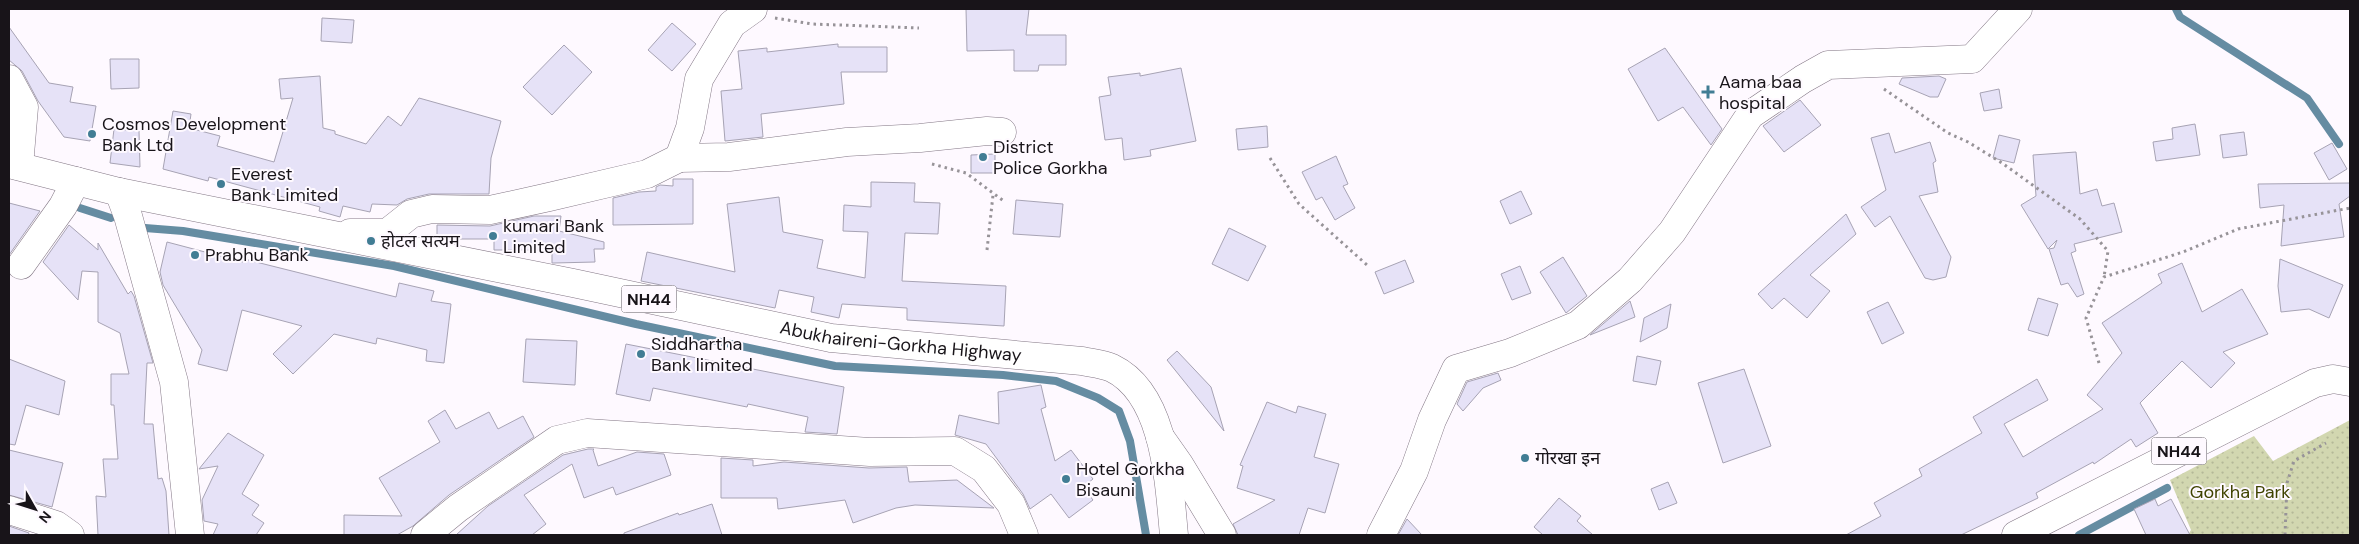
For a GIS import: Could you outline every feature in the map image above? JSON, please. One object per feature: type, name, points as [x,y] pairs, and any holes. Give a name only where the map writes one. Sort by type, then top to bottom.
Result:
[{"type":"street","points":[[1381,535],[1414,472],[1432,420],[1456,369],[1510,353],[1578,325],[1630,280],[1672,232],[1750,115],[1803,79],[1828,65],[1972,59],[2018,9]]},
{"type":"street","points":[[679,158],[690,128],[699,79],[732,24],[761,13]]},
{"type":"street","points":[[9,79],[24,107],[14,165]]},
{"type":"street","points":[[326,234],[387,233],[411,214],[432,209],[490,210],[647,174],[679,158],[729,157],[847,142],[920,138],[987,131],[1002,132]]},
{"type":"street","name":"Abukhaireni-Gorkha Highway","points":[[14,165],[119,192],[830,338],[1082,361],[1112,368],[1136,386],[1150,409],[1160,437],[1168,476],[1174,535]]},
{"type":"street","points":[[21,265],[63,206],[76,181]]},
{"type":"street","points":[[119,192],[128,216],[174,382],[190,535]]},
{"type":"street","name":"NH44","points":[[2016,535],[2314,383],[2349,377]]},
{"type":"street","points":[[425,535],[458,508],[556,440],[587,433],[852,451],[955,451],[984,469],[1012,504],[1024,535]]},
{"type":"street","points":[[1160,437],[1179,464],[1222,535]]},
{"type":"street","points":[[9,510],[56,526],[70,535]]},
{"type":"path","points":[[761,13],[812,24],[919,28]]},
{"type":"path","points":[[1877,84],[1948,133],[1968,142],[2002,162],[2080,219],[2108,251],[2104,276],[2086,318],[2099,363]]},
{"type":"path","points":[[1270,158],[1299,204],[1366,265]]},
{"type":"path","points":[[930,164],[966,173],[993,195],[1005,202]]},
{"type":"path","points":[[987,250],[993,195]]},
{"type":"path","points":[[2104,276],[2183,252],[2238,229],[2350,208]]},
{"type":"path","points":[[2285,535],[2286,483],[2294,461],[2326,443]]},
{"type":"green space","name":"Gorkha Park","points":[[2350,420],[2350,535],[2188,535],[2191,530],[2170,480],[2254,436],[2273,461]]},
{"type":"building","points":[[966,9],[1029,9],[1026,35],[1066,35],[1066,65],[1039,65],[1038,71],[1014,71],[1014,50],[967,51]]},
{"type":"building","points":[[322,18],[354,20],[352,43],[321,41]]},
{"type":"building","points":[[672,23],[696,44],[672,71],[648,50]]},
{"type":"building","points":[[9,27],[49,83],[73,87],[70,102],[96,106],[90,141],[64,137],[38,101],[22,71],[9,60]]},
{"type":"building","points":[[838,44],[838,47],[887,47],[887,72],[841,72],[844,104],[761,114],[763,137],[725,141],[721,91],[742,89],[738,51],[767,48],[767,52]]},
{"type":"building","points":[[564,45],[592,72],[552,115],[523,87]]},
{"type":"building","points":[[1665,48],[1722,129],[1711,145],[1683,107],[1658,121],[1628,69]]},
{"type":"building","points":[[110,59],[139,59],[139,88],[111,89]]},
{"type":"building","points":[[1181,68],[1196,141],[1150,150],[1151,156],[1124,160],[1122,138],[1105,140],[1099,97],[1111,95],[1108,77],[1140,73],[1140,76]]},
{"type":"building","points":[[320,76],[323,128],[366,144],[388,116],[401,126],[419,98],[501,121],[491,158],[489,194],[429,194],[407,199],[397,205],[372,204],[370,212],[343,206],[340,217],[319,211],[320,207],[209,177],[208,181],[163,169],[173,111],[191,114],[189,128],[220,136],[217,146],[274,162],[293,98],[281,99],[279,79]]},
{"type":"building","points":[[1939,76],[1946,79],[1938,97],[1930,97],[1899,84],[1902,78]]},
{"type":"building","points":[[1999,89],[2002,108],[1984,111],[1980,93]]},
{"type":"building","points":[[1800,100],[1821,125],[1784,152],[1763,126]]},
{"type":"building","points":[[2195,124],[2200,155],[2156,161],[2153,142],[2173,139],[2172,128]]},
{"type":"building","points":[[1267,126],[1268,147],[1238,150],[1236,129]]},
{"type":"building","points":[[114,129],[139,131],[140,167],[110,163]]},
{"type":"building","points":[[2244,132],[2247,155],[2223,158],[2220,135]]},
{"type":"building","points":[[1889,133],[1895,153],[1930,142],[1936,161],[1933,163],[1938,192],[1919,196],[1951,257],[1946,277],[1933,280],[1925,278],[1890,216],[1875,227],[1861,207],[1886,190],[1871,138]]},
{"type":"building","points":[[1999,135],[2020,140],[2014,163],[1993,158]]},
{"type":"building","points":[[2332,143],[2347,169],[2329,180],[2314,153]]},
{"type":"building","points":[[2076,152],[2080,194],[2097,189],[2102,206],[2114,203],[2122,232],[2074,244],[2076,251],[2071,253],[2084,294],[2077,297],[2068,283],[2061,285],[2049,249],[2054,248],[2057,240],[2048,249],[2021,205],[2036,196],[2033,155]]},
{"type":"building","points":[[995,154],[995,173],[971,173],[971,155]]},
{"type":"building","points":[[1336,156],[1348,184],[1343,186],[1355,208],[1335,220],[1322,197],[1316,200],[1302,172]]},
{"type":"building","points":[[673,179],[693,179],[693,224],[613,225],[613,198],[639,192],[656,191],[656,187],[660,185],[673,186]]},
{"type":"building","points":[[871,182],[915,183],[914,202],[940,203],[938,234],[905,233],[902,281],[1006,286],[1004,326],[907,320],[907,308],[842,304],[839,318],[811,312],[814,297],[779,290],[775,308],[641,281],[647,252],[735,272],[727,204],[779,197],[783,232],[823,240],[817,268],[865,278],[868,232],[843,231],[844,205],[871,207]]},
{"type":"building","points":[[2350,183],[2350,196],[2339,204],[2344,237],[2281,246],[2284,205],[2260,208],[2258,184]]},
{"type":"building","points":[[1521,191],[1532,214],[1510,224],[1500,201]]},
{"type":"building","points":[[1016,200],[1063,204],[1060,237],[1013,234]]},
{"type":"building","points":[[9,203],[40,211],[9,255]]},
{"type":"building","points":[[1846,214],[1856,234],[1810,275],[1830,291],[1807,318],[1784,298],[1772,309],[1758,294]]},
{"type":"building","points":[[534,216],[561,216],[559,231],[604,242],[604,249],[594,249],[595,262],[552,263],[552,250],[494,250],[494,239],[437,239],[437,225],[490,226]]},
{"type":"building","points":[[69,225],[98,250],[98,243],[128,294],[131,291],[134,296],[153,363],[147,363],[144,424],[153,424],[158,479],[162,478],[166,491],[169,535],[98,535],[96,496],[106,497],[103,459],[118,459],[114,405],[111,405],[111,374],[129,374],[120,333],[98,322],[98,272],[82,271],[78,300],[43,262]]},
{"type":"building","points":[[1229,228],[1266,246],[1248,281],[1212,264]]},
{"type":"building","points":[[167,242],[243,262],[244,259],[396,297],[399,283],[434,291],[431,301],[451,304],[444,363],[426,361],[427,350],[377,338],[376,344],[334,334],[293,374],[273,354],[302,326],[242,310],[227,371],[198,364],[202,350],[163,285],[160,272]]},
{"type":"building","points":[[1563,257],[1587,296],[1566,313],[1540,272]]},
{"type":"building","points":[[2280,259],[2343,285],[2329,318],[2309,309],[2281,312],[2278,286]]},
{"type":"building","points":[[1405,260],[1414,282],[1384,294],[1375,272]]},
{"type":"building","points":[[2182,263],[2202,312],[2242,289],[2268,334],[2223,352],[2235,363],[2211,388],[2182,361],[2140,403],[2158,433],[2136,447],[2131,439],[2094,464],[2093,462],[2036,493],[2038,498],[1961,535],[1846,535],[1881,516],[1874,503],[1922,476],[1919,469],[1982,433],[1973,417],[2037,379],[2048,400],[2004,424],[2023,457],[2103,409],[2087,395],[2122,353],[2102,323],[2162,283],[2158,274]]},
{"type":"building","points":[[1520,266],[1531,293],[1512,300],[1501,274]]},
{"type":"building","points":[[2038,298],[2058,304],[2048,336],[2028,330]]},
{"type":"building","points":[[1630,301],[1635,317],[1590,335]]},
{"type":"building","points":[[1888,302],[1904,333],[1882,344],[1867,312]]},
{"type":"building","points":[[1671,304],[1667,328],[1640,342],[1644,318]]},
{"type":"building","points":[[526,339],[577,341],[575,385],[523,382]]},
{"type":"building","points":[[626,344],[844,387],[837,434],[805,432],[808,417],[748,404],[747,407],[653,388],[650,401],[616,394]]},
{"type":"building","points":[[1177,351],[1211,387],[1224,431],[1167,360]]},
{"type":"building","points":[[1637,356],[1661,361],[1656,385],[1633,381]]},
{"type":"building","points":[[9,359],[65,381],[59,415],[26,405],[15,445],[9,444]]},
{"type":"building","points":[[1744,369],[1771,446],[1723,463],[1698,383]]},
{"type":"building","points":[[1498,373],[1501,380],[1483,388],[1463,411],[1457,404],[1467,382]]},
{"type":"building","points":[[1041,385],[1046,407],[1041,409],[1055,461],[1071,450],[1093,479],[1083,487],[1093,500],[1069,518],[1051,494],[1030,509],[1023,494],[986,444],[955,435],[959,415],[999,424],[998,392]]},
{"type":"building","points":[[1267,402],[1296,413],[1298,406],[1326,414],[1314,457],[1339,464],[1325,513],[1308,508],[1299,535],[1238,535],[1233,524],[1275,500],[1237,488],[1243,466],[1240,465]]},
{"type":"building","points":[[445,410],[456,429],[489,412],[498,429],[523,416],[534,437],[449,495],[413,526],[397,535],[344,535],[344,515],[402,516],[379,478],[440,442],[428,421]]},
{"type":"building","points":[[228,433],[264,455],[242,494],[259,505],[252,515],[264,523],[256,535],[213,535],[218,524],[204,521],[202,500],[218,466],[199,469]]},
{"type":"building","points":[[594,449],[598,466],[637,452],[664,454],[671,475],[616,495],[613,487],[584,498],[572,464],[524,495],[546,524],[532,535],[456,535],[488,506],[563,455]]},
{"type":"building","points":[[9,450],[63,463],[52,507],[9,495]]},
{"type":"building","points":[[721,458],[753,460],[753,466],[784,462],[869,468],[907,467],[909,482],[957,480],[994,508],[915,505],[896,508],[853,523],[845,500],[778,509],[777,498],[721,498]]},
{"type":"building","points":[[1668,482],[1677,503],[1659,510],[1651,489]]},
{"type":"building","points":[[1559,498],[1581,516],[1577,521],[1593,535],[1543,535],[1534,527]]},
{"type":"building","points":[[2155,499],[2158,506],[2171,499],[2190,535],[2146,535],[2134,509]]},
{"type":"building","points":[[712,504],[722,535],[624,535],[624,533],[678,513],[679,515]]},
{"type":"building","points":[[1407,519],[1422,535],[1398,535]]},
{"type":"building","points":[[9,526],[29,533],[28,535],[9,535]]},
{"type":"waterway","points":[[2176,9],[2180,17],[2307,98],[2339,144]]},
{"type":"waterway","points":[[80,208],[111,218]]},
{"type":"waterway","points":[[145,228],[183,231],[394,266],[636,324],[835,366],[1003,375],[1056,381],[1098,398],[1119,411],[1130,441],[1146,535]]},
{"type":"waterway","points":[[2079,535],[2167,488]]},
{"type":"place","name":"Aama baa hospital","points":[[1708,92]]},
{"type":"place","name":"Cosmos Development Bank Ltd","points":[[92,134]]},
{"type":"place","name":"District Police Gorkha","points":[[983,157]]},
{"type":"place","name":"Everest Bank Limited","points":[[221,184]]},
{"type":"place","name":"kumari Bank Limited","points":[[493,236]]},
{"type":"place","name":"होटल सत्यम","points":[[371,241]]},
{"type":"place","name":"Prabhu Bank","points":[[195,255]]},
{"type":"place","name":"Siddhartha Bank limited","points":[[641,354]]},
{"type":"place","name":"गोरखा इन","points":[[1525,458]]},
{"type":"place","name":"Hotel Gorkha Bisauni","points":[[1066,479]]}]
